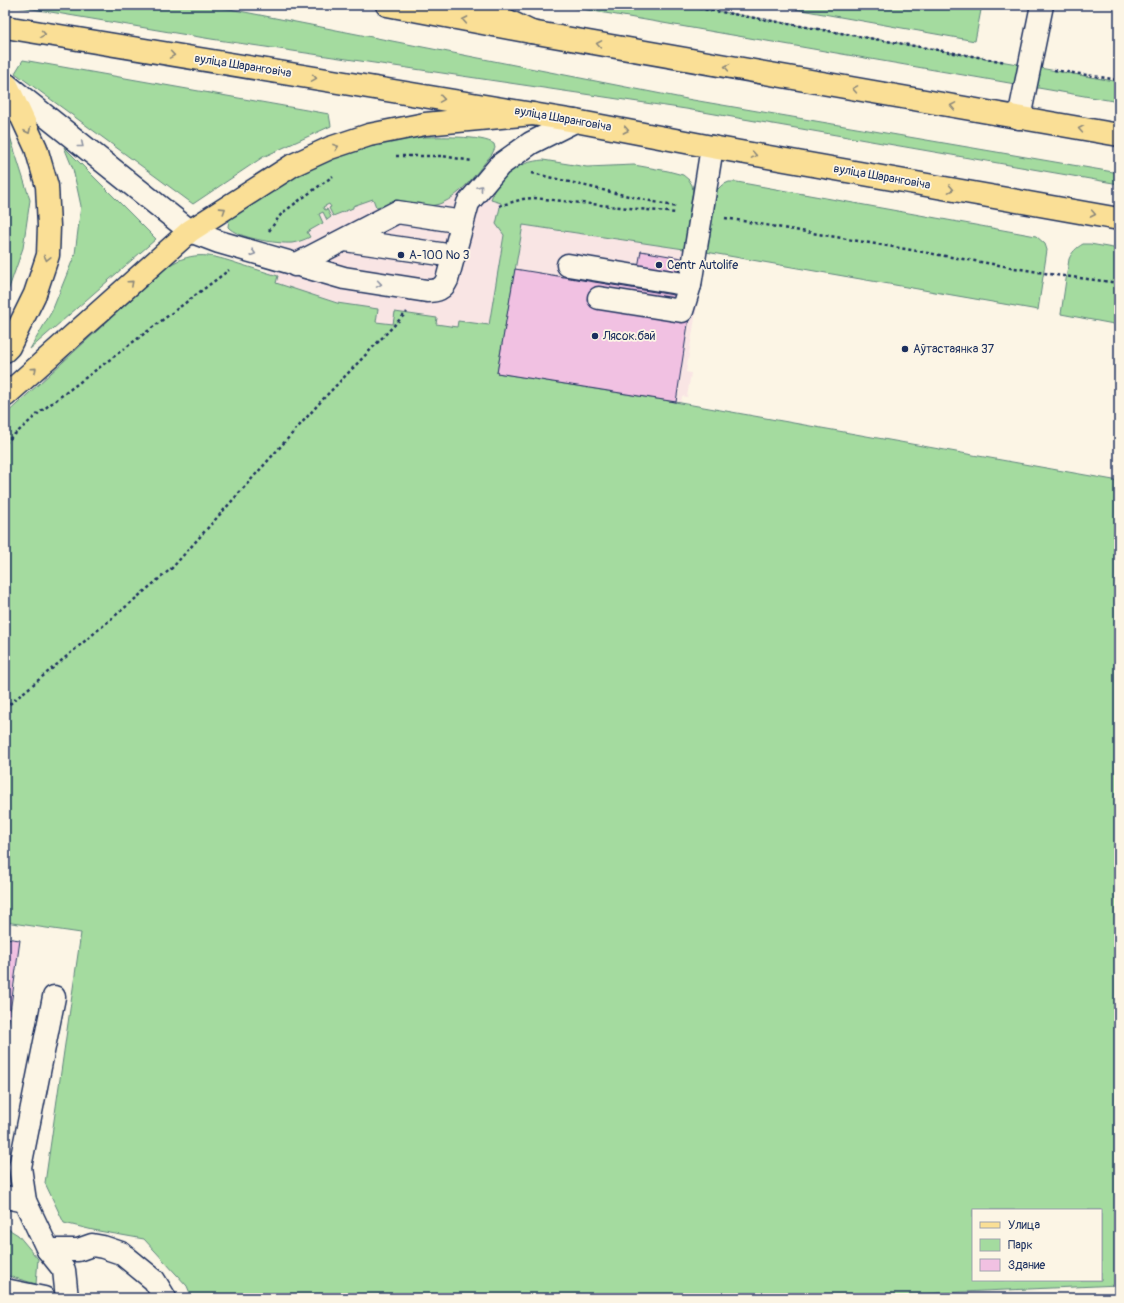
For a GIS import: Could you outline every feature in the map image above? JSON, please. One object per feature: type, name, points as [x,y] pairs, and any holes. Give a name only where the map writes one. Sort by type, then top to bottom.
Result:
[{"type":"main road","points":[[387,5],[531,32],[1119,135]]},
{"type":"main road","points":[[475,5],[531,32]]},
{"type":"main road","name":"вуліца Шаранговіча","points":[[5,27],[575,121],[712,147],[1119,219]]},
{"type":"main road","points":[[5,351],[9,347],[35,294],[48,256],[49,226],[47,186],[36,148],[6,84]]},
{"type":"main road","points":[[5,396],[190,231],[293,165],[330,148],[369,135],[425,124],[532,114]]},
{"type":"street","points":[[1019,118],[1042,5]]},
{"type":"street","points":[[6,84],[190,231],[253,253],[344,278],[427,291],[435,291],[444,286],[454,256],[468,203],[500,165],[531,143],[575,121]]},
{"type":"street","points":[[599,298],[682,311],[690,285],[712,147]]},
{"type":"street","points":[[295,265],[397,212],[463,222]]},
{"type":"street","points":[[345,240],[454,256]]},
{"type":"street","points":[[568,265],[690,285]]},
{"type":"street","points":[[54,997],[15,1199],[48,1250],[64,1270],[67,1298]]},
{"type":"street","points":[[48,1250],[78,1250],[92,1245],[103,1247],[121,1254],[154,1280],[165,1298]]},
{"type":"street","points":[[5,1290],[44,1298]]},
{"type":"path","points":[[681,5],[1030,66],[1119,80]]},
{"type":"path","points":[[389,156],[442,156],[500,165],[701,214],[1056,275],[1119,283]]},
{"type":"path","points":[[5,443],[40,412],[253,253],[282,213],[333,175]]},
{"type":"path","points":[[495,207],[523,199],[534,198],[683,214],[701,214]]},
{"type":"path","points":[[5,708],[172,568],[324,398],[408,310]]},
{"type":"shaded area","points":[[468,181],[517,189],[489,347],[261,299],[286,220],[320,200]]},
{"type":"shaded area","name":"Лясок.бай","points":[[523,225],[706,252],[686,372],[691,373],[687,397],[682,396],[681,403],[497,373]]},
{"type":"green space","points":[[9,5],[209,5],[687,99],[1119,173],[1119,184],[686,109],[211,39]]},
{"type":"green space","points":[[559,5],[683,5],[1119,82],[1119,102]]},
{"type":"green space","points":[[773,5],[982,5],[975,41]]},
{"type":"green space","points":[[23,60],[329,114],[331,126],[263,157],[193,204],[15,73]]},
{"type":"green space","points":[[5,124],[30,200],[23,248],[8,291],[5,295]]},
{"type":"green space","points":[[421,137],[459,137],[480,139],[494,144],[495,148],[492,154],[465,187],[448,200],[439,204],[429,206],[389,205],[376,207],[373,199],[353,206],[353,208],[333,216],[329,208],[331,207],[329,204],[323,207],[325,210],[327,209],[331,217],[327,220],[323,212],[319,214],[323,223],[307,232],[310,237],[292,243],[258,240],[233,231],[228,227],[229,218],[235,211],[328,157],[391,141]]},
{"type":"green space","points":[[64,147],[156,239],[30,349],[52,311],[75,254],[81,206],[73,169]]},
{"type":"green space","points":[[543,160],[587,167],[634,165],[683,175],[689,180],[693,190],[684,249],[523,225],[497,373],[681,403],[1119,481],[1119,1285],[939,1293],[896,1298],[192,1298],[187,1286],[144,1239],[64,1223],[45,1183],[81,933],[5,922],[5,415],[168,266],[177,261],[195,256],[212,256],[278,276],[276,283],[337,303],[378,309],[376,322],[393,324],[395,312],[437,318],[436,324],[457,327],[458,321],[489,325],[504,235],[496,224],[501,203],[491,200],[498,183],[504,176],[510,171],[526,163]]},
{"type":"green space","points":[[729,182],[737,182],[1036,236],[1045,244],[1047,250],[1038,310],[706,252],[716,191],[722,185]]},
{"type":"green space","points":[[1083,244],[1119,249],[1119,325],[1061,314],[1069,259],[1074,250]]},
{"type":"green space","points":[[5,1227],[18,1235],[38,1259],[36,1284],[5,1275]]},
{"type":"building","name":"Centr Autolife","points":[[641,251],[681,258],[677,280],[637,273]]},
{"type":"building","name":"Лясок.бай","points":[[515,269],[692,298],[676,402],[497,373]]},
{"type":"building","points":[[5,938],[20,940],[5,1049]]},
{"type":"place","name":"А-100 № 3","points":[[401,255]]},
{"type":"place","name":"Centr Autolife","points":[[659,265]]},
{"type":"place","name":"Лясок.бай","points":[[595,336]]},
{"type":"place","name":"Аўтастаянка 37","points":[[905,349]]}]
